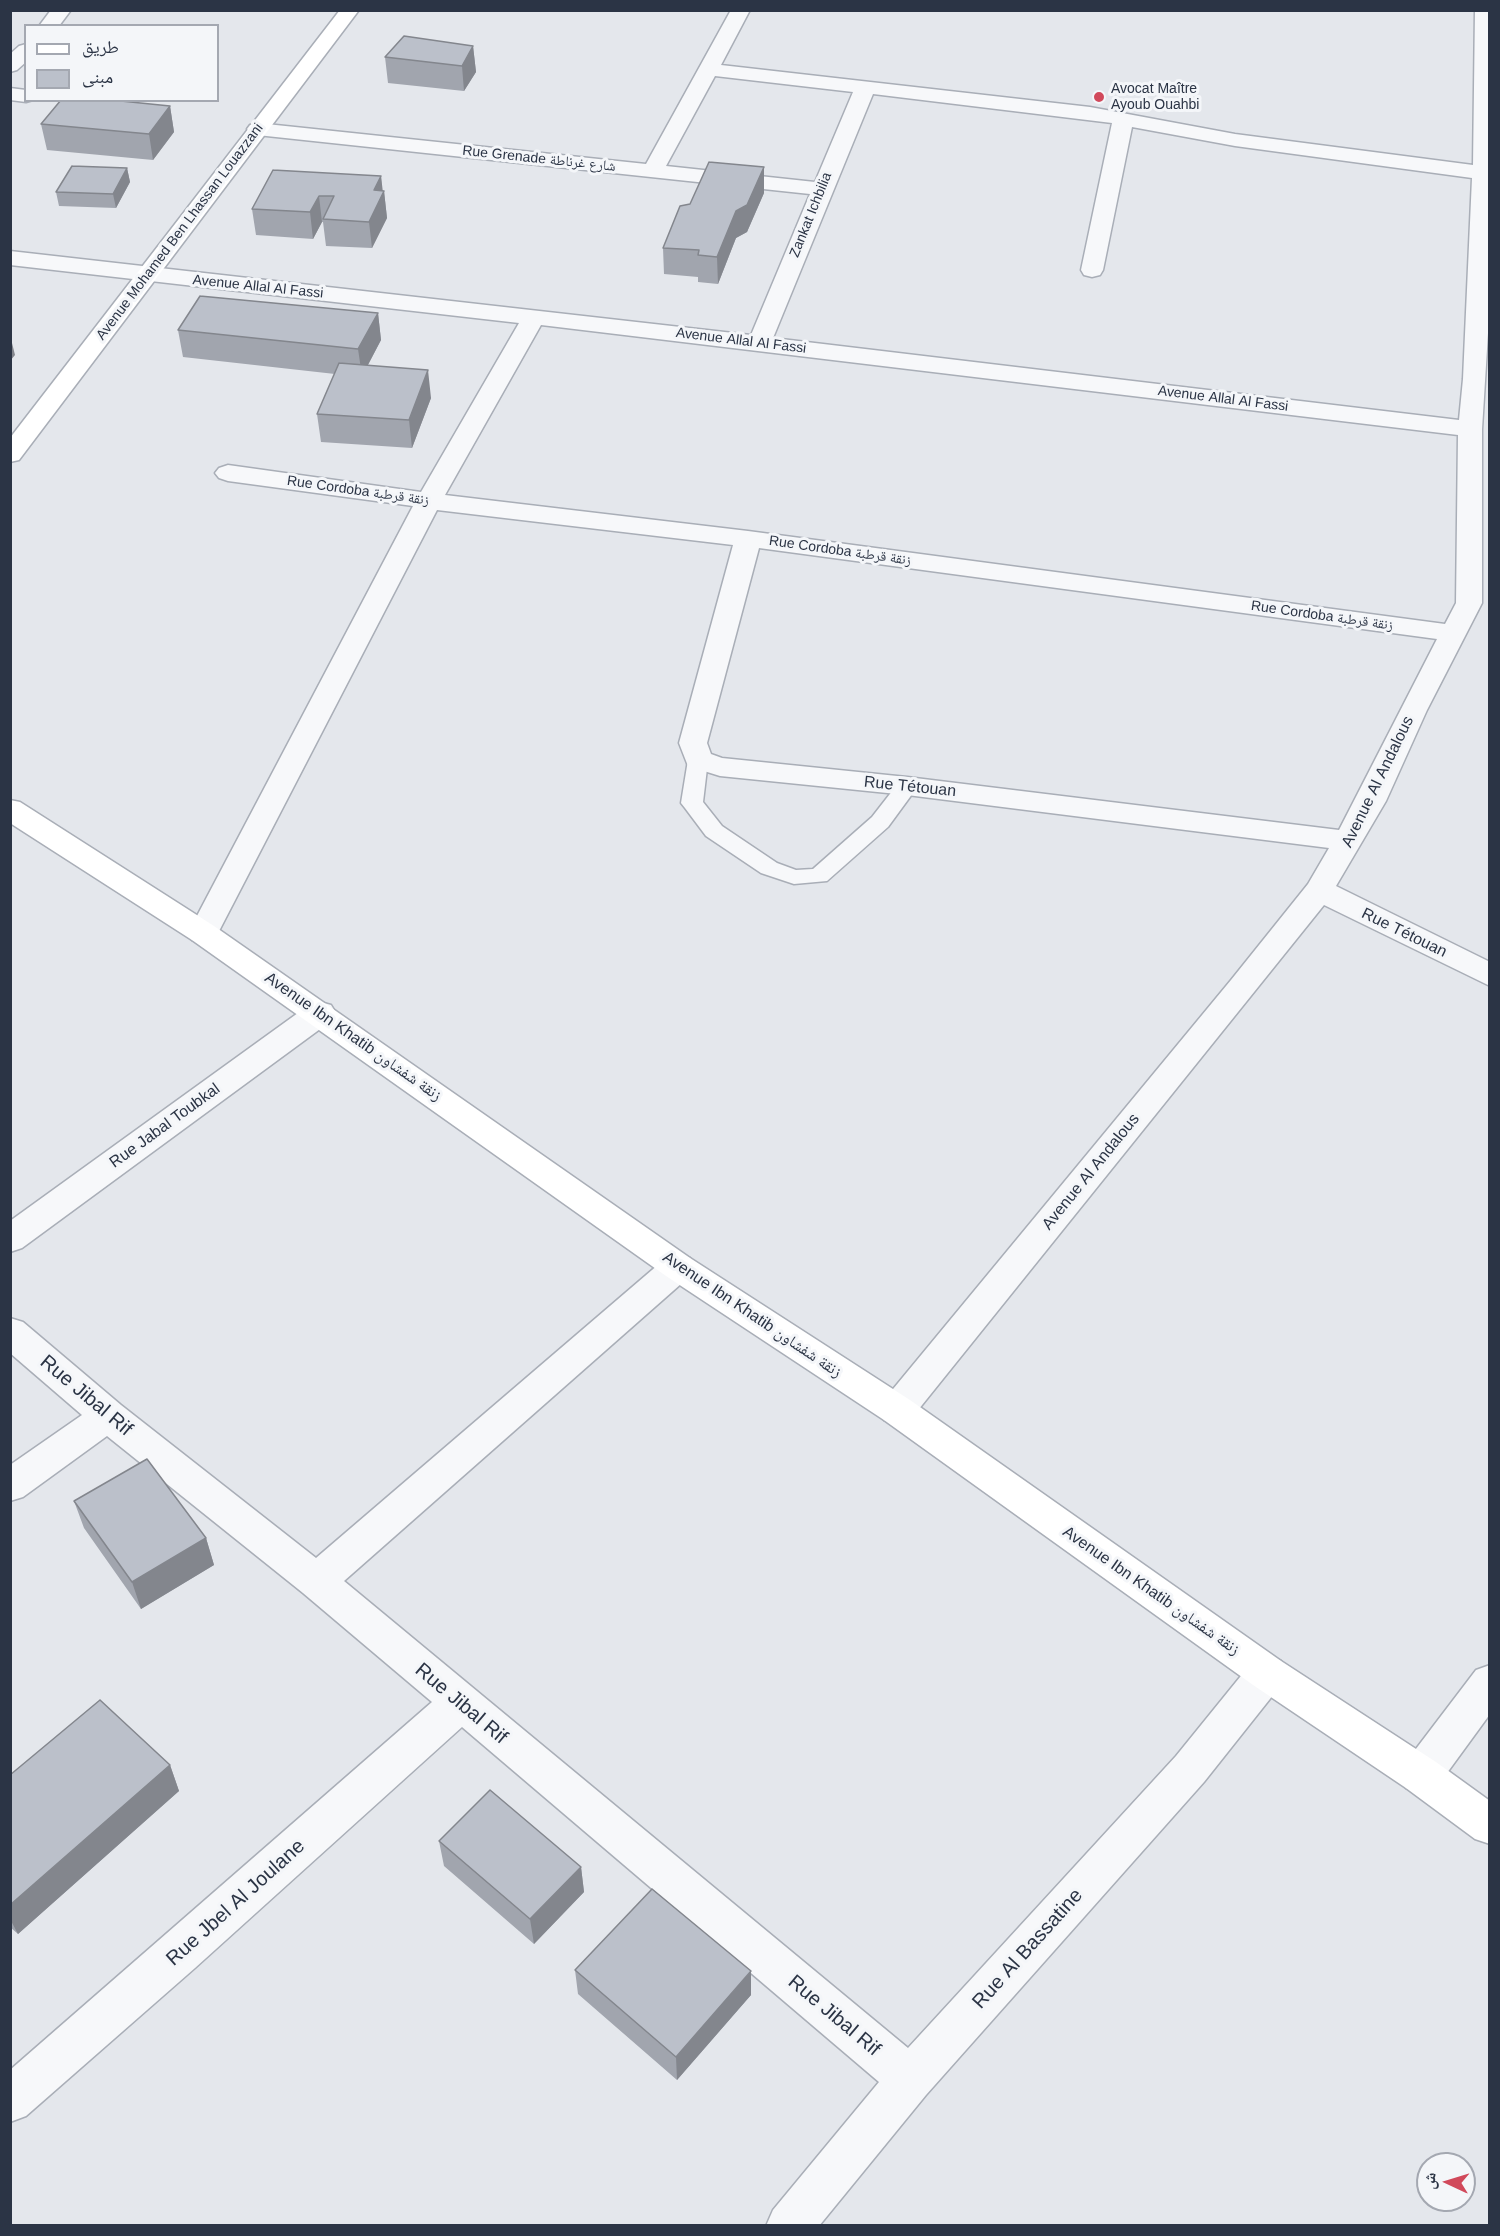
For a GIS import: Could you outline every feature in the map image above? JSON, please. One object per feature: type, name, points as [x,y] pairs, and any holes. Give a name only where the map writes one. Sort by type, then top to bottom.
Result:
[{"type":"street","points":[[50,24],[62,10]]},
{"type":"street","name":"Avenue Mohamed Ben Lhassan Louazzani","points":[[10,455],[350,10]]},
{"type":"street","points":[[653,170],[711,70],[741,10]]},
{"type":"street","name":"Avenue Al Andalous","points":[[897,1410],[1242,988],[1318,890],[1350,841],[1469,603],[1470,429],[1482,382],[1483,173],[1487,145],[1485,10]]},
{"type":"street","points":[[10,66],[24,52]]},
{"type":"street","points":[[711,70],[1044,107],[1123,118],[1235,140],[1483,173]]},
{"type":"street","name":"Zankat Ichbilia","points":[[759,343],[821,189],[865,88]]},
{"type":"street","points":[[1092,270],[1123,118]]},
{"type":"street","name":"Rue Grenade شارع غرناطة","points":[[257,129],[821,189]]},
{"type":"street","name":"Avenue Allal Al Fassi","points":[[10,258],[759,343],[1470,429]]},
{"type":"street","points":[[203,933],[429,501],[533,318]]},
{"type":"street","name":"Rue Cordoba زنقة قرطبة","points":[[228,473],[429,501],[748,539],[1452,633]]},
{"type":"street","points":[[698,760],[693,743],[748,539]]},
{"type":"street","points":[[1469,603],[1490,569]]},
{"type":"street","name":"Rue Tétouan","points":[[698,760],[720,767],[908,786],[1350,841]]},
{"type":"street","name":"Avenue Ibn Khatib زنقة شفشاون","points":[[10,809],[203,933],[320,1013],[678,1267],[897,1410],[1268,1673],[1421,1775],[1490,1825]]},
{"type":"street","name":"Rue Tétouan","points":[[1318,890],[1490,975]]},
{"type":"street","name":"Rue Jabal Toubkal","points":[[10,1239],[320,1013]]},
{"type":"street","points":[[316,1581],[678,1267]]},
{"type":"street","name":"Rue Jibal Rif","points":[[10,1332],[108,1416],[316,1581],[910,2079]]},
{"type":"street","points":[[10,1486],[108,1416]]},
{"type":"street","name":"Rue Al Bassatine","points":[[789,2226],[910,2079],[1190,1769],[1268,1673]]},
{"type":"street","points":[[1421,1775],[1490,1682]]},
{"type":"street","name":"Rue Jbel Al Joulane","points":[[10,2100],[180,1953],[460,1703]]},
{"type":"lane","points":[[698,760],[692,803],[714,831],[769,868],[794,877],[819,876],[880,822],[908,786]]},
{"type":"building","points":[[404,36],[473,46],[462,66],[385,57]]},
{"type":"building","points":[[59,102],[131,102],[170,106],[149,134],[41,124]]},
{"type":"building","points":[[709,162],[764,167],[747,205],[736,211],[717,257],[698,255],[699,250],[663,248],[680,206],[690,204]]},
{"type":"building","points":[[72,166],[127,168],[113,194],[56,192]]},
{"type":"building","points":[[273,170],[381,176],[374,190],[384,191],[369,222],[323,219],[334,196],[319,196],[310,212],[252,209]]},
{"type":"building","points":[[200,296],[378,313],[358,349],[178,330]]},
{"type":"building","points":[[339,363],[428,370],[409,420],[317,414]]},
{"type":"building","points":[[147,1459],[206,1538],[132,1582],[74,1501]]},
{"type":"building","points":[[100,1700],[170,1765],[10,1905],[10,1775]]},
{"type":"building","points":[[490,1790],[581,1867],[530,1919],[439,1841]]},
{"type":"building","points":[[652,1889],[751,1971],[676,2057],[575,1970]]},
{"type":"place","name":"Avocat Maître Ayoub Ouahbi","points":[[1099,97]]}]
